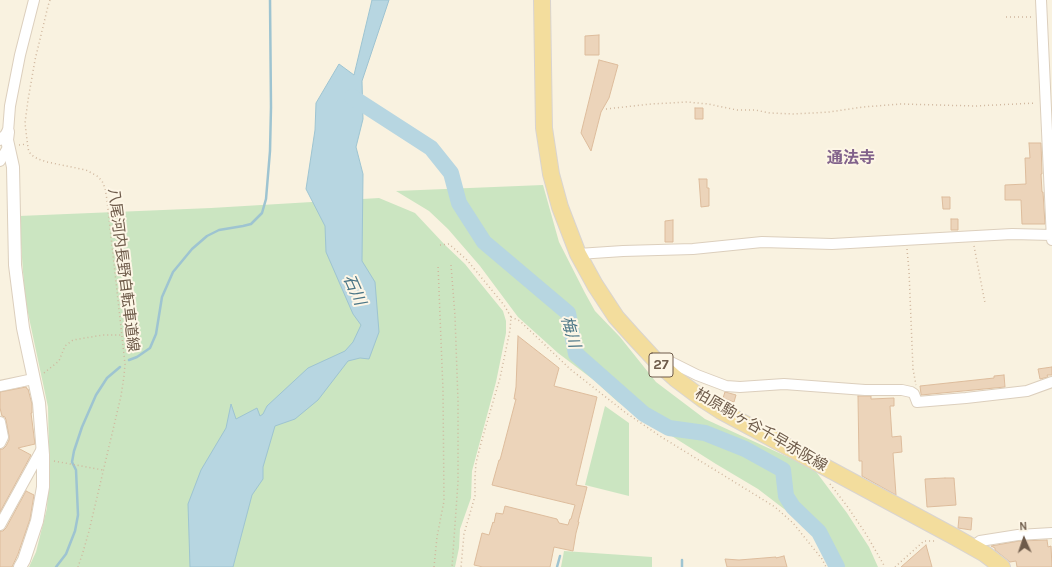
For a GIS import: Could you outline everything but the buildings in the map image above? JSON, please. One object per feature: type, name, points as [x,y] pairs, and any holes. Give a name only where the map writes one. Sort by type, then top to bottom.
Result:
[{"type":"main road","name":"柏原駒ヶ谷千早赤阪線","points":[[542,0],[544,128],[551,174],[560,207],[578,254],[595,285],[616,317],[657,362],[676,379],[721,410],[985,554],[1002,567]]},
{"type":"street","points":[[0,161],[6,140],[10,106],[20,55],[34,0]]},
{"type":"street","points":[[1041,0],[1052,240]]},
{"type":"street","points":[[6,140],[13,168],[15,265],[23,328],[39,403],[43,453],[43,487],[37,521],[32,539],[20,567]]},
{"type":"street","points":[[578,254],[693,249],[762,242],[832,244],[1012,234],[1052,235]]},
{"type":"street","points":[[657,362],[669,362],[697,376],[726,386],[740,387],[784,384],[865,390],[902,390],[911,392],[915,396],[917,402],[1027,391],[1052,382]]},
{"type":"street","points":[[0,386],[34,379]]},
{"type":"street","points":[[0,422],[3,438],[0,443]]},
{"type":"street","points":[[0,525],[43,453]]},
{"type":"street","points":[[972,547],[980,541],[1018,535],[1052,533]]},
{"type":"path","name":"八尾河内長野自転車道線","points":[[50,0],[30,86],[25,123],[28,148],[29,152],[38,159],[86,170],[97,176],[102,181],[107,200],[125,364],[121,396],[85,545],[78,567]]},
{"type":"path","points":[[1006,17],[1041,17]]},
{"type":"path","points":[[606,109],[688,102],[708,104],[737,110],[755,110],[770,113],[794,114],[829,112],[863,107],[901,104],[975,106],[1046,103]]},
{"type":"path","points":[[973,236],[984,303]]},
{"type":"path","points":[[906,240],[909,271],[913,369],[916,379],[917,394],[915,396]]},
{"type":"path","points":[[440,245],[449,244],[467,260],[504,305],[511,317],[510,330],[500,378],[480,443],[476,463],[475,496],[464,534],[461,567]]},
{"type":"path","points":[[451,264],[455,316],[458,401],[458,482],[452,567]]},
{"type":"path","points":[[434,567],[437,538],[444,500],[443,390],[438,265]]},
{"type":"path","points":[[511,317],[520,321],[570,369],[626,414],[775,507],[793,523],[822,559],[826,567]]},
{"type":"path","points":[[34,379],[59,361],[65,346],[73,340],[103,335],[122,335]]},
{"type":"path","points":[[43,453],[103,470]]},
{"type":"path","points":[[830,484],[866,534],[885,567]]},
{"type":"path","points":[[895,567],[924,541],[936,541]]},
{"type":"green space","points":[[543,185],[559,242],[595,311],[620,337],[656,382],[705,419],[814,469],[847,513],[869,547],[878,567],[833,567],[822,548],[805,525],[758,489],[618,402],[595,381],[558,353],[518,317],[480,266],[448,229],[429,211],[396,191]]},
{"type":"green space","points":[[379,198],[415,213],[465,264],[503,311],[506,321],[506,333],[496,382],[472,471],[471,498],[460,529],[459,548],[455,567],[29,567],[36,552],[47,508],[49,453],[48,407],[25,299],[19,216],[211,208]]},
{"type":"green space","points":[[605,406],[629,423],[629,496],[585,485]]},
{"type":"green space","points":[[564,551],[652,557],[652,567],[561,567]]},
{"type":"water","name":"石川","points":[[372,0],[389,0],[362,81],[363,119],[356,147],[363,174],[362,261],[375,282],[379,332],[369,359],[360,358],[348,361],[318,400],[295,419],[275,426],[263,467],[263,479],[252,495],[233,567],[190,567],[188,504],[201,470],[226,428],[231,404],[236,419],[257,408],[260,416],[263,414],[267,406],[308,368],[345,351],[353,342],[361,325],[353,314],[326,252],[325,226],[306,189],[315,130],[316,103],[339,64],[354,75]]},
{"type":"waterway","points":[[129,360],[137,357],[150,348],[156,334],[162,297],[173,272],[192,249],[207,236],[219,230],[251,224],[262,213],[266,199],[270,151],[270,0]]},
{"type":"waterway","name":"梅川","points":[[352,97],[431,148],[451,173],[459,203],[484,242],[568,313],[576,354],[644,414],[669,428],[705,433],[745,449],[783,470],[786,496],[793,507],[819,532],[837,567]]},
{"type":"waterway","points":[[56,567],[66,554],[75,531],[78,515],[76,470],[72,462],[74,451],[82,427],[96,395],[107,378],[120,367]]},
{"type":"waterway","points":[[557,567],[560,556]]},
{"type":"waterway","points":[[682,560],[682,567]]},
{"type":"district","name":"通法寺","points":[[851,158]]}]
